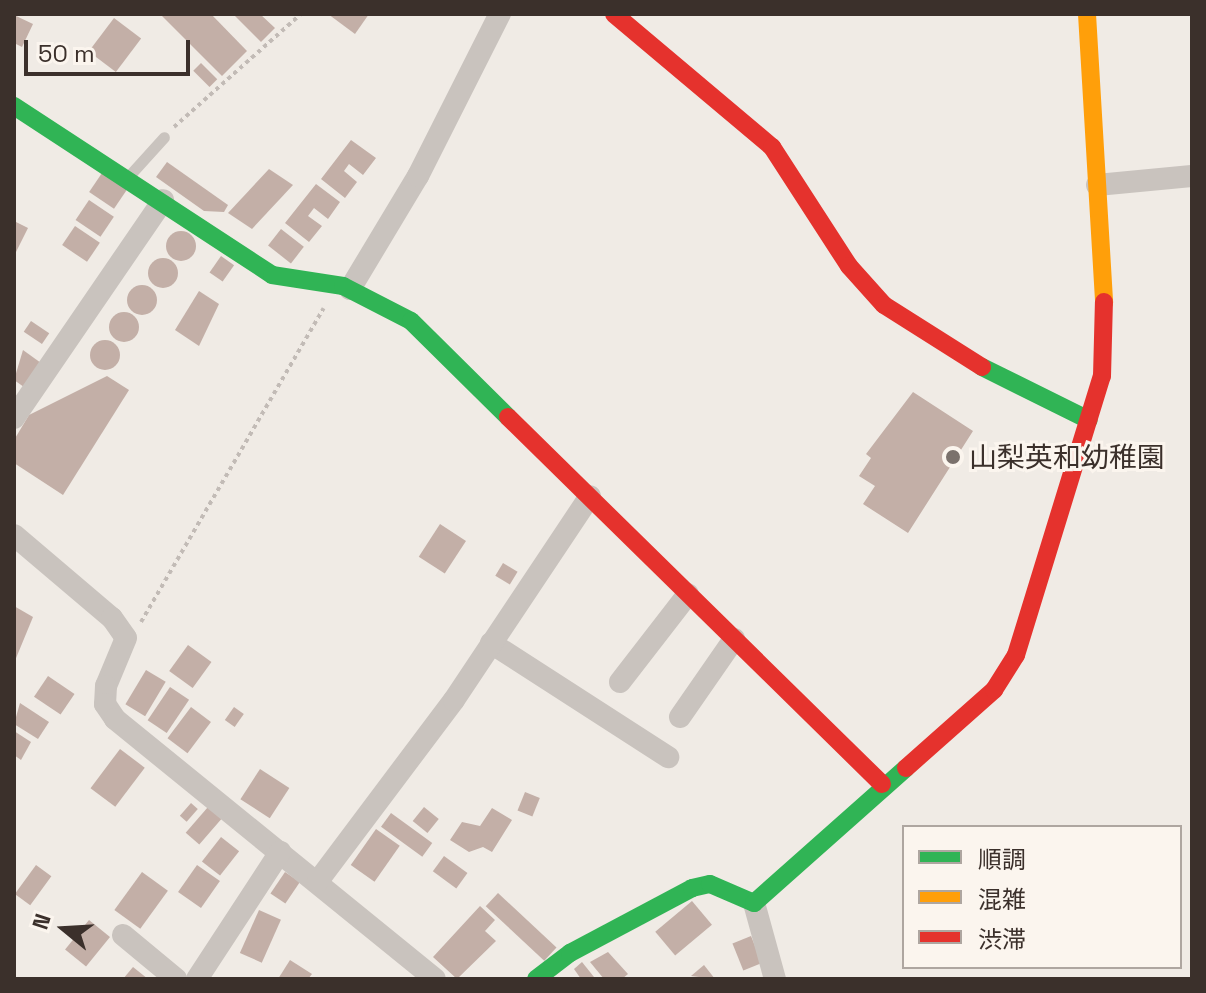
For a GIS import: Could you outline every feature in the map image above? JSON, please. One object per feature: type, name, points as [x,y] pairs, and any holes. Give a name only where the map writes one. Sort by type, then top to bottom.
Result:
[{"type":"street","points":[[343,287],[418,176],[500,14]]},
{"type":"street","points":[[614,14],[689,71],[772,147],[849,266],[884,305],[943,348],[1089,420]]},
{"type":"street","points":[[754,903],[882,784],[994,690],[1016,655],[1102,376],[1106,329],[1087,14]]},
{"type":"street","points":[[14,106],[163,200],[272,275],[343,287],[411,321],[882,784]]},
{"type":"street","points":[[1097,185],[1192,176]]},
{"type":"street","points":[[14,418],[163,200]]},
{"type":"street","points":[[318,881],[491,643],[590,496]]},
{"type":"street","points":[[14,535],[112,618],[126,638],[106,686],[105,704],[115,719],[435,979]]},
{"type":"street","points":[[620,682],[688,594]]},
{"type":"street","points":[[680,717],[734,639]]},
{"type":"street","points":[[491,643],[668,757]]},
{"type":"street","points":[[197,979],[280,852]]},
{"type":"street","points":[[536,979],[570,953],[692,888],[710,884],[754,903]]},
{"type":"street","points":[[754,903],[775,979]]},
{"type":"street","points":[[123,935],[176,979]]},
{"type":"lane","points":[[127,178],[164,137]]},
{"type":"path","points":[[164,137],[301,14]]},
{"type":"path","points":[[126,638],[164,588],[343,287]]},
{"type":"building","points":[[160,14],[211,14],[247,51],[222,76]]},
{"type":"building","points":[[233,14],[260,14],[275,28],[261,42]]},
{"type":"building","points":[[328,14],[369,14],[355,34]]},
{"type":"building","points":[[14,15],[33,24],[22,47],[14,43]]},
{"type":"building","points":[[114,18],[141,38],[116,72],[89,52]]},
{"type":"building","points":[[201,63],[217,79],[209,87],[193,71]]},
{"type":"building","points":[[351,140],[376,158],[363,175],[349,164],[344,171],[357,182],[345,198],[321,179]]},
{"type":"building","points":[[167,162],[228,205],[224,212],[204,211],[156,177]]},
{"type":"building","points":[[269,169],[293,185],[252,229],[228,213]]},
{"type":"building","points":[[102,173],[127,190],[114,209],[89,192]]},
{"type":"building","points":[[316,184],[340,202],[328,219],[314,208],[308,216],[322,226],[309,242],[285,223]]},
{"type":"building","points":[[89,200],[114,217],[100,237],[76,220]]},
{"type":"building","points":[[14,221],[28,228],[14,256]]},
{"type":"building","points":[[75,226],[100,243],[87,262],[62,245]]},
{"type":"building","points":[[281,229],[304,247],[291,263],[268,246]]},
{"type":"building","points":[[181,231],[192,235],[196,246],[192,257],[181,261],[170,257],[166,246],[170,235]]},
{"type":"building","points":[[221,256],[234,265],[223,282],[210,272]]},
{"type":"building","points":[[163,258],[174,262],[178,273],[174,284],[163,288],[152,284],[148,273],[152,262]]},
{"type":"building","points":[[142,285],[153,289],[157,300],[153,311],[142,315],[131,311],[127,300],[131,289]]},
{"type":"building","points":[[199,291],[219,304],[199,346],[175,330]]},
{"type":"building","points":[[124,312],[135,316],[139,327],[135,338],[124,342],[113,338],[109,327],[113,316]]},
{"type":"building","points":[[31,321],[49,333],[42,344],[24,332]]},
{"type":"building","points":[[105,340],[116,344],[120,355],[116,366],[105,370],[94,366],[90,355],[94,344]]},
{"type":"building","points":[[23,350],[41,363],[24,387],[14,380]]},
{"type":"building","points":[[107,376],[129,390],[63,495],[14,463],[14,440],[29,415]]},
{"type":"building","points":[[913,392],[973,431],[908,533],[863,504],[875,486],[859,476],[871,458],[866,454]]},
{"type":"building","points":[[440,524],[466,541],[445,574],[419,557]]},
{"type":"building","points":[[503,563],[518,572],[510,585],[495,576]]},
{"type":"building","points":[[14,606],[33,617],[14,663]]},
{"type":"building","points":[[188,645],[211,662],[193,688],[169,671]]},
{"type":"building","points":[[146,670],[166,682],[145,716],[125,704]]},
{"type":"building","points":[[48,676],[75,694],[61,715],[34,697]]},
{"type":"building","points":[[170,687],[189,700],[167,733],[148,720]]},
{"type":"building","points":[[20,703],[49,722],[38,739],[14,724]]},
{"type":"building","points":[[191,707],[211,722],[187,753],[168,738]]},
{"type":"building","points":[[234,707],[244,714],[235,727],[225,720]]},
{"type":"building","points":[[14,731],[31,742],[21,760],[14,755]]},
{"type":"building","points":[[120,749],[145,768],[115,807],[91,788]]},
{"type":"building","points":[[260,769],[289,788],[270,818],[240,799]]},
{"type":"building","points":[[525,792],[540,798],[532,817],[518,811]]},
{"type":"building","points":[[191,803],[198,809],[187,822],[180,816]]},
{"type":"building","points":[[208,807],[222,819],[199,844],[186,833]]},
{"type":"building","points":[[424,807],[439,819],[427,833],[413,821]]},
{"type":"building","points":[[492,808],[512,820],[492,852],[483,847],[469,852],[450,840],[462,822],[480,826]]},
{"type":"building","points":[[391,813],[432,843],[422,857],[381,827]]},
{"type":"building","points":[[376,829],[400,846],[375,882],[351,865]]},
{"type":"building","points":[[221,837],[239,851],[220,876],[202,861]]},
{"type":"building","points":[[444,856],[467,873],[456,888],[433,871]]},
{"type":"building","points":[[36,865],[51,876],[30,905],[15,894]]},
{"type":"building","points":[[197,865],[220,881],[201,908],[178,892]]},
{"type":"building","points":[[142,872],[168,891],[140,929],[114,910]]},
{"type":"building","points":[[285,872],[300,882],[285,904],[270,894]]},
{"type":"building","points":[[498,893],[557,948],[544,961],[486,906]]},
{"type":"building","points":[[692,901],[712,925],[675,956],[655,932]]},
{"type":"building","points":[[480,906],[495,920],[485,931],[496,941],[457,979],[433,957]]},
{"type":"building","points":[[259,910],[281,920],[262,963],[240,953]]},
{"type":"building","points":[[89,920],[110,937],[86,967],[65,950]]},
{"type":"building","points":[[751,936],[762,963],[743,970],[732,943]]},
{"type":"building","points":[[608,952],[628,974],[622,979],[604,979],[590,962]]},
{"type":"building","points":[[290,960],[312,974],[308,979],[278,979]]},
{"type":"building","points":[[582,962],[594,977],[592,979],[581,979],[574,969]]},
{"type":"building","points":[[704,965],[715,979],[691,976]]},
{"type":"building","points":[[133,967],[148,979],[123,979]]},
{"type":"traffic: fast","points":[[14,106],[272,275],[343,286],[411,321],[508,417]]},
{"type":"traffic: fast","points":[[982,367],[1089,420]]},
{"type":"traffic: fast","points":[[536,979],[570,953],[692,888],[710,884],[754,903],[906,768]]},
{"type":"traffic: slow","points":[[1087,14],[1104,302]]},
{"type":"traffic: jam","points":[[614,14],[772,147],[849,266],[884,305],[982,367]]},
{"type":"traffic: jam","points":[[906,768],[994,690],[1016,655],[1102,376],[1104,302]]},
{"type":"traffic: jam","points":[[508,417],[882,784]]},
{"type":"place","name":"山梨英和幼稚園","points":[[953,457]]}]
